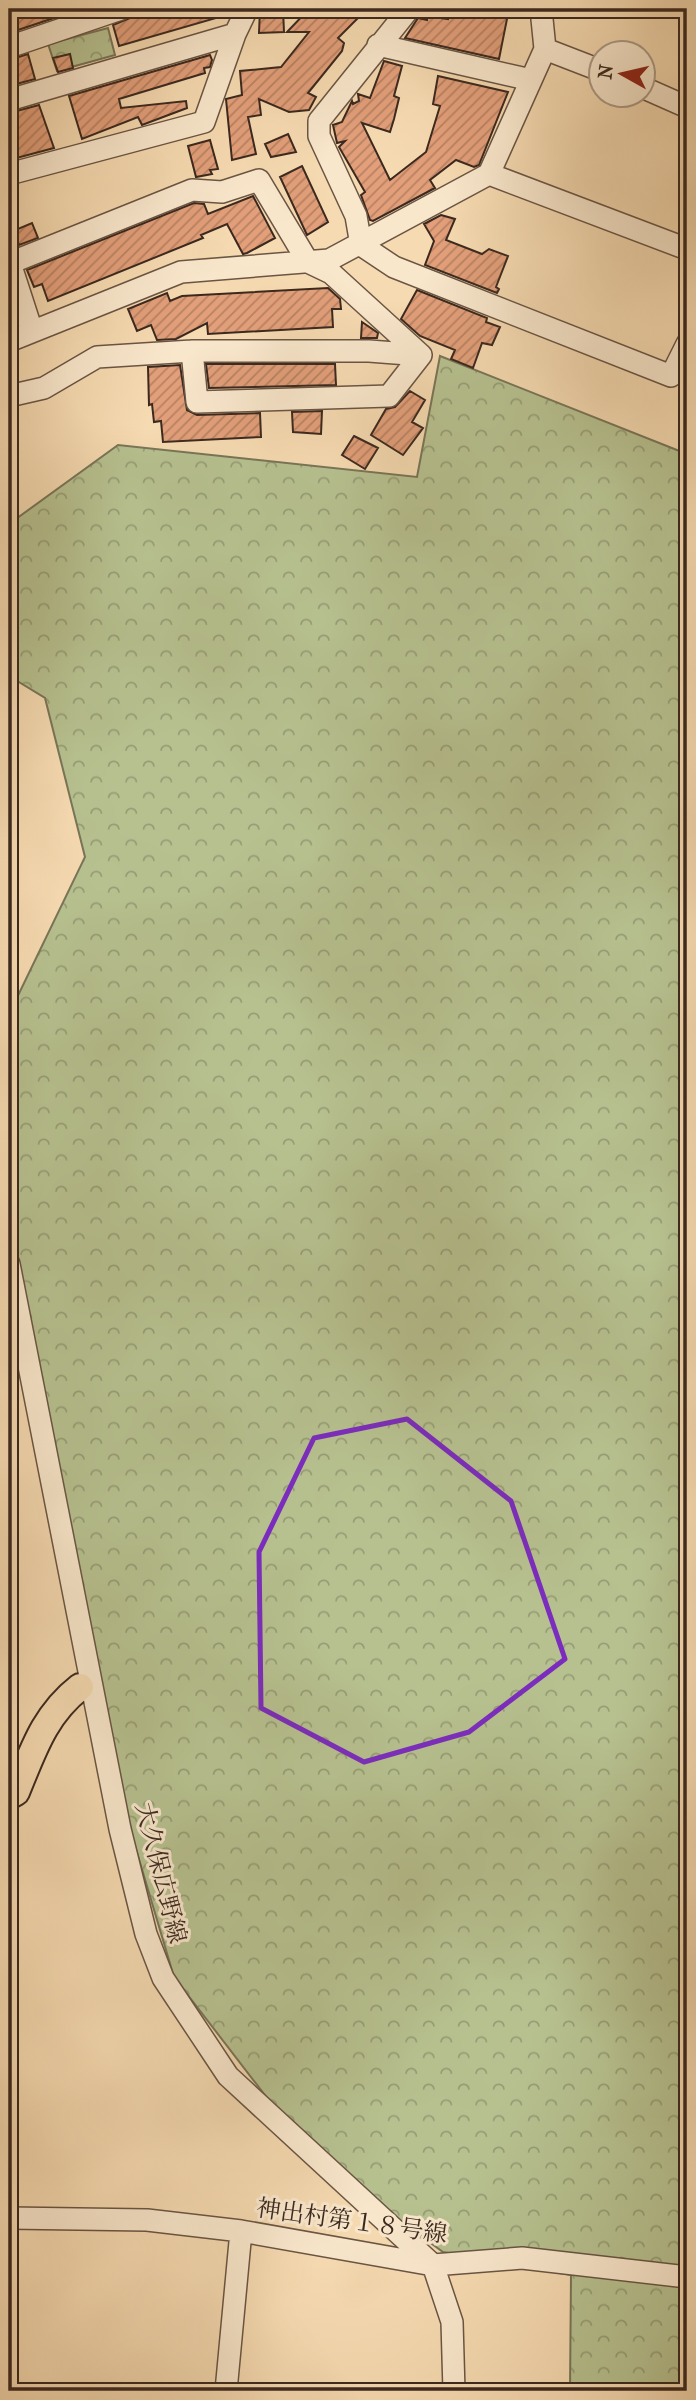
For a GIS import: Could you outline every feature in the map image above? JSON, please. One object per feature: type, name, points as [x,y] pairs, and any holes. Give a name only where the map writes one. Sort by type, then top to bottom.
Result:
[{"type":"main road","points":[[9,1796],[16,1792],[42,1728],[60,1702],[85,1682]]},
{"type":"street","points":[[9,47],[121,9]]},
{"type":"street","points":[[9,174],[204,122],[234,34],[247,9]]},
{"type":"street","points":[[409,9],[319,121],[319,136],[356,216],[361,245],[394,267],[671,376],[687,344]]},
{"type":"street","points":[[9,341],[181,272],[318,261],[361,245],[489,174],[545,49],[541,9]]},
{"type":"street","points":[[9,100],[234,34]]},
{"type":"street","points":[[378,46],[531,80]]},
{"type":"street","points":[[545,49],[588,66]]},
{"type":"street","points":[[658,94],[687,107]]},
{"type":"street","points":[[489,174],[687,249]]},
{"type":"street","points":[[32,331],[10,263],[192,190],[222,192],[259,180],[318,261],[421,355]]},
{"type":"street","points":[[9,396],[44,387],[97,357],[192,351],[369,351],[421,355]]},
{"type":"street","points":[[192,351],[197,402],[389,396],[421,355]]},
{"type":"street","name":"大久保広野線","points":[[9,1264],[85,1682],[146,1934],[163,1978],[228,2076],[432,2265],[452,2322],[454,2391]]},
{"type":"street","name":"神出村第１８号線","points":[[9,2218],[147,2220],[241,2231],[432,2265],[522,2258],[687,2277]]},
{"type":"street","points":[[226,2391],[241,2231]]},
{"type":"highlighted area","points":[[407,1419],[511,1501],[565,1659],[469,1732],[364,1762],[261,1708],[259,1552],[314,1438]]},
{"type":"green space","points":[[108,28],[115,55],[57,71],[48,44]]},
{"type":"green space","points":[[440,356],[687,454],[687,2391],[570,2391],[571,2275],[443,2252],[311,2155],[174,1977],[130,1829],[9,1213],[11,1010],[85,857],[45,698],[9,676],[9,524],[118,445],[417,477]]},
{"type":"building","points":[[9,9],[15,9],[18,18],[44,9],[81,9],[9,33]]},
{"type":"building","points":[[134,9],[232,10],[230,14],[119,46],[113,25],[130,18]]},
{"type":"building","points":[[260,9],[283,9],[284,32],[259,33]]},
{"type":"building","points":[[309,9],[367,9],[338,38],[344,43],[342,51],[308,93],[316,97],[309,110],[289,112],[259,99],[261,115],[248,117],[256,154],[232,160],[226,99],[242,95],[240,71],[281,67],[309,32],[287,32]]},
{"type":"building","points":[[449,9],[509,9],[499,59],[405,38],[418,18],[427,20],[427,16],[448,19]]},
{"type":"building","points":[[28,54],[35,79],[9,86],[9,60]]},
{"type":"building","points":[[70,54],[73,68],[58,72],[53,58]]},
{"type":"building","points":[[210,55],[212,60],[210,67],[204,68],[205,73],[119,99],[121,108],[186,101],[187,108],[142,125],[138,117],[82,139],[69,96]]},
{"type":"building","points":[[384,61],[402,66],[394,96],[399,98],[390,132],[362,123],[390,180],[426,152],[440,106],[433,104],[438,76],[508,92],[479,165],[474,167],[456,160],[430,180],[435,188],[373,221],[370,220],[361,195],[365,192],[339,147],[345,141],[337,143],[333,125],[342,122],[352,101],[353,104],[359,101],[358,94],[370,98]]},
{"type":"building","points":[[39,105],[54,148],[9,160],[9,113]]},
{"type":"building","points":[[288,134],[296,152],[271,157],[265,144]]},
{"type":"building","points":[[210,140],[218,169],[210,170],[212,174],[196,177],[188,146]]},
{"type":"building","points":[[302,166],[328,222],[307,235],[280,177]]},
{"type":"building","points":[[253,196],[275,238],[247,253],[243,254],[227,224],[201,235],[203,238],[48,301],[42,284],[34,287],[27,270],[194,203],[204,204],[208,214]]},
{"type":"building","points":[[441,215],[455,219],[446,240],[482,254],[489,249],[508,256],[496,287],[499,289],[497,293],[425,265],[434,241],[424,224]]},
{"type":"building","points":[[32,223],[38,238],[19,245],[13,231]]},
{"type":"building","points":[[328,288],[340,299],[341,309],[332,309],[333,327],[208,334],[207,323],[176,339],[157,340],[151,325],[137,331],[128,309],[167,293],[170,301],[182,296]]},
{"type":"building","points":[[417,290],[487,318],[486,322],[500,327],[492,345],[482,343],[473,368],[451,359],[455,350],[420,336],[401,319]]},
{"type":"building","points":[[362,322],[378,333],[377,338],[361,338]]},
{"type":"building","points":[[206,364],[335,364],[336,385],[209,388]]},
{"type":"building","points":[[180,365],[187,410],[197,415],[260,413],[261,437],[163,442],[161,421],[154,422],[152,404],[149,405],[148,367]]},
{"type":"building","points":[[410,391],[425,400],[412,422],[423,428],[403,455],[371,435],[386,409],[395,407]]},
{"type":"building","points":[[322,411],[321,434],[293,432],[292,412]]},
{"type":"building","points":[[354,436],[378,448],[365,469],[342,455]]}]
